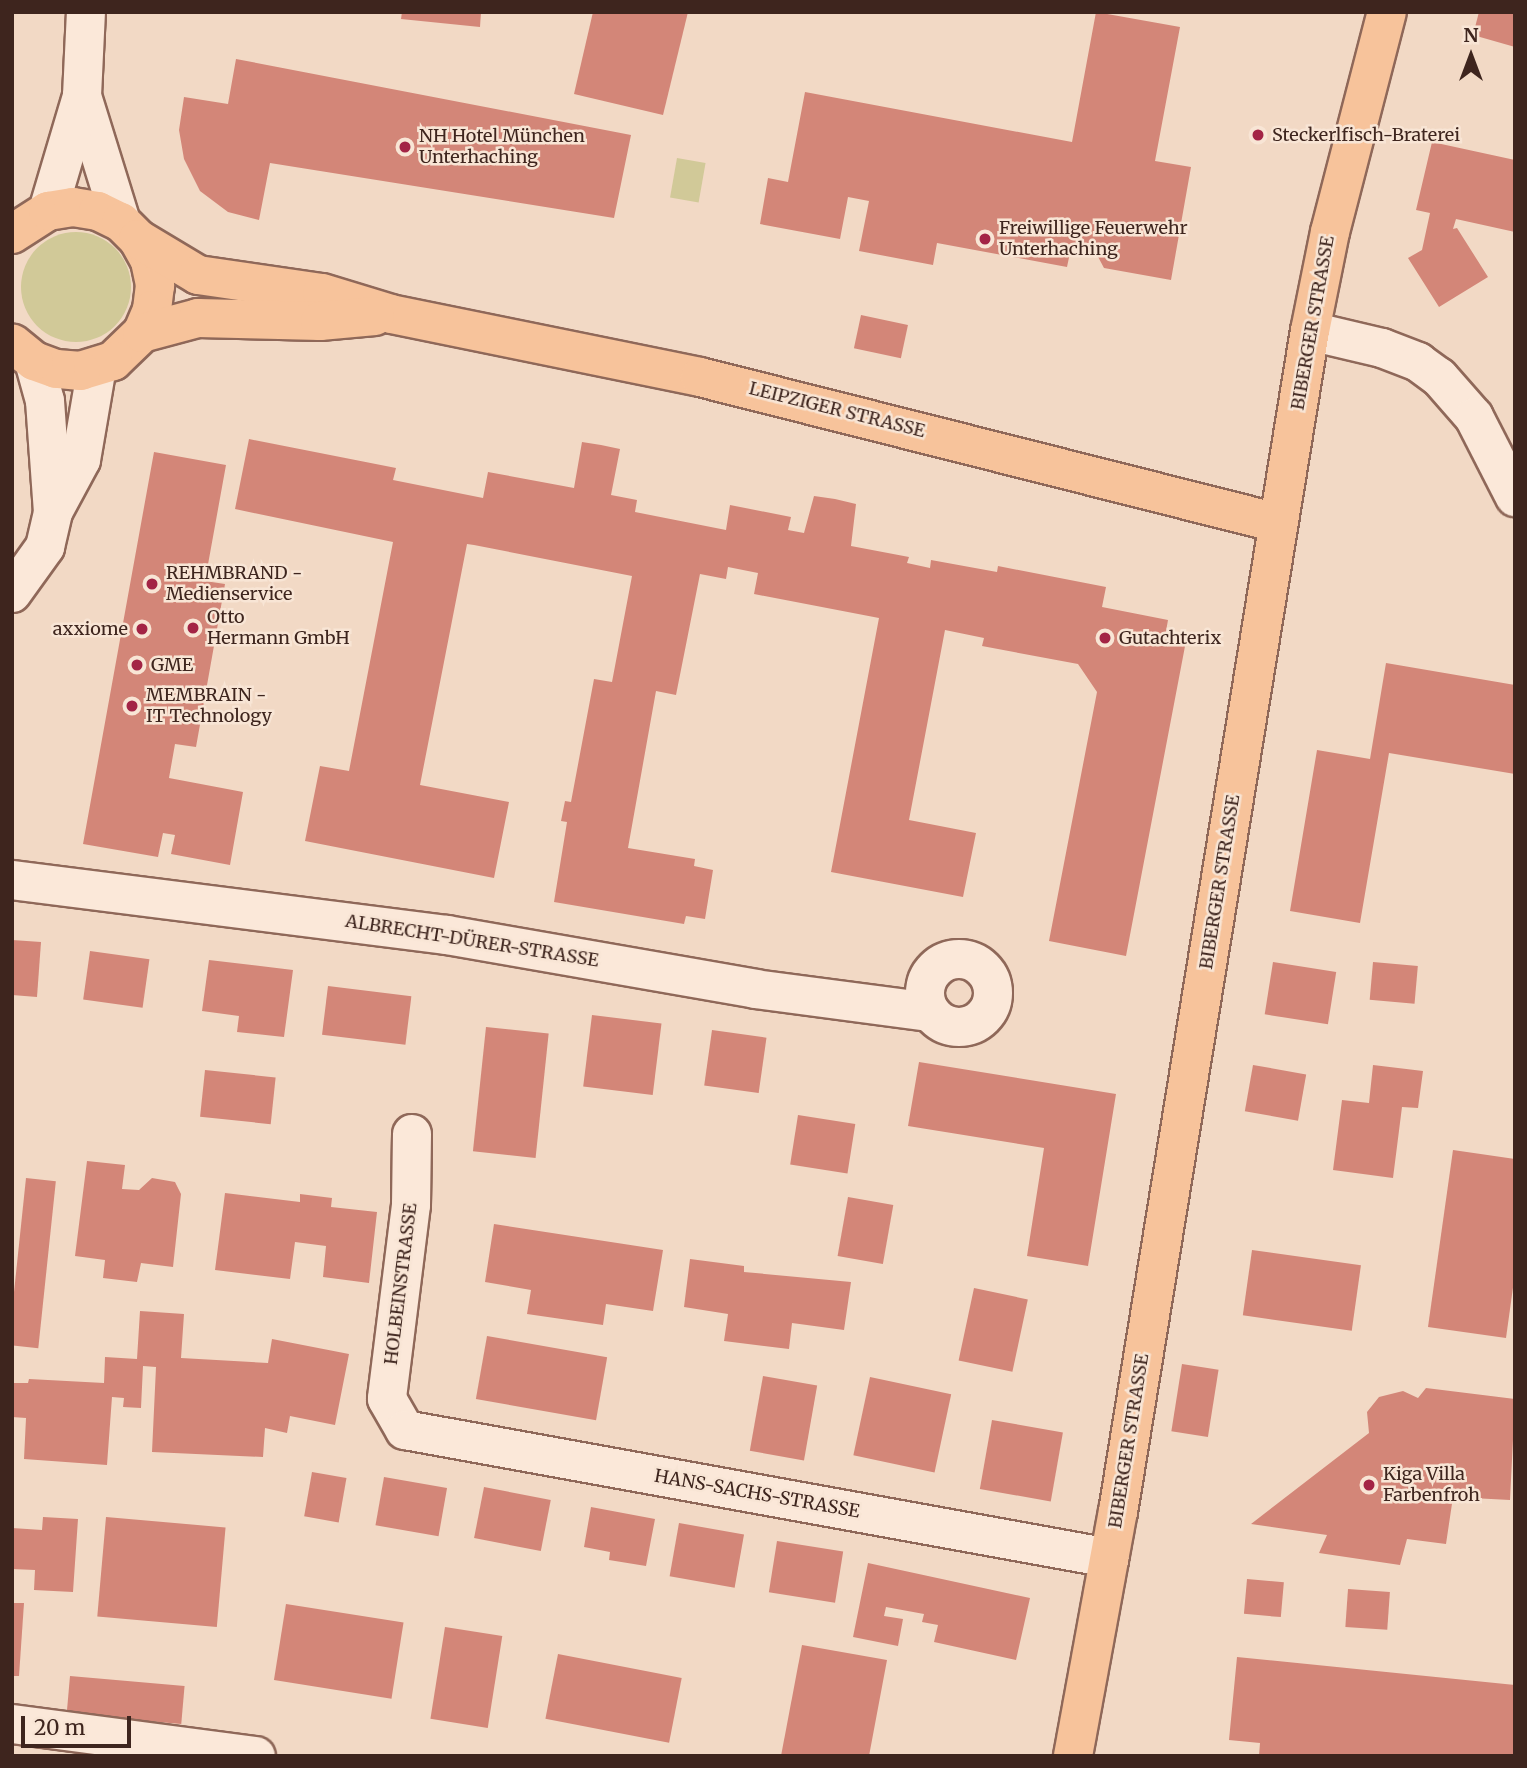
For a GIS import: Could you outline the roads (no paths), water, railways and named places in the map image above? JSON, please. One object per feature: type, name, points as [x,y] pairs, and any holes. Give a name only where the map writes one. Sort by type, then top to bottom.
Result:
[{"type":"main road","name":"BIBERGER STRASSE","points":[[1073,1756],[1110,1558],[1310,331],[1330,232],[1387,12]]},
{"type":"main road","name":"LEIPZIGER STRASSE","points":[[48,211],[73,207],[98,211],[198,275],[322,293],[391,314],[712,380],[1278,523]]},
{"type":"main road","points":[[12,234],[48,211]]},
{"type":"main road","points":[[23,352],[57,369],[97,366],[126,352],[142,333],[152,310],[155,285],[150,261],[129,231]]},
{"type":"main road","name":"LEIPZIGER STRASSE","points":[[142,333],[198,318],[320,321],[391,314]]},
{"type":"street","points":[[48,211],[82,96],[86,12]]},
{"type":"street","points":[[82,96],[129,231]]},
{"type":"street","points":[[1310,331],[1382,348],[1418,362],[1439,377],[1474,417],[1515,497]]},
{"type":"street","points":[[23,352],[45,401],[53,512]]},
{"type":"street","points":[[12,593],[44,547],[53,512],[81,460],[97,366]]},
{"type":"street","name":"ALBRECHT-DÜRER-STRASSE","points":[[12,880],[447,935],[755,989],[930,1012]]},
{"type":"street","name":"HOLBEINSTRASSE","points":[[405,1430],[387,1399],[411,1205],[412,1134]]},
{"type":"street","name":"HANS-SACHS-STRASSE","points":[[405,1430],[1110,1558]]},
{"type":"street","points":[[28,1725],[256,1756]]},
{"type":"place","name":"Steckerlfisch-Braterei","points":[[1258,135]]},
{"type":"place","name":"NH Hotel München Unterhaching","points":[[405,147]]},
{"type":"place","name":"Freiwillige Feuerwehr Unterhaching","points":[[985,239]]},
{"type":"place","name":"REHMBRAND - Medienservice","points":[[152,584]]},
{"type":"place","name":"Otto Hermann GmbH","points":[[193,628]]},
{"type":"place","name":"axxiome","points":[[142,629]]},
{"type":"place","name":"Gutachterix","points":[[1105,638]]},
{"type":"place","name":"GME","points":[[137,665]]},
{"type":"place","name":"MEMBRAIN - IT Technology","points":[[132,706]]},
{"type":"place","name":"Kiga Villa Farbenfroh","points":[[1369,1485]]}]
